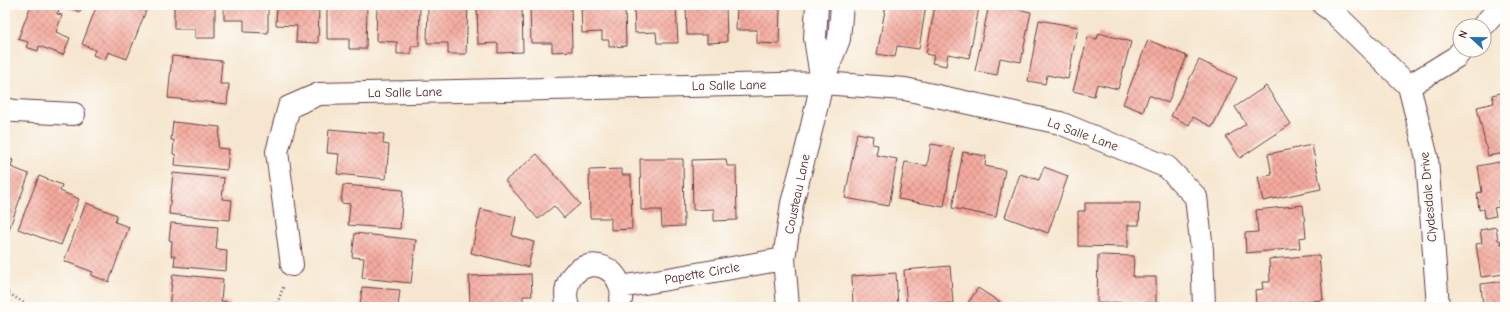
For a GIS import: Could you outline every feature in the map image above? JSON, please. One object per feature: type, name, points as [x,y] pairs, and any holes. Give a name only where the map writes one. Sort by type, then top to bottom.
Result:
[{"type":"street","name":"Cousteau Lane","points":[[817,5],[815,38],[822,83]]},
{"type":"street","name":"Cousteau Lane","points":[[788,307],[784,259],[792,203],[822,83],[839,40],[842,5]]},
{"type":"street","points":[[1324,5],[1410,86],[1454,58]]},
{"type":"street","points":[[1490,18],[1502,5]]},
{"type":"street","name":"La Salle Lane","points":[[292,265],[277,152],[289,107],[319,94],[822,83],[905,89],[1060,123],[1168,167],[1196,197],[1202,250],[1204,307]]},
{"type":"street","name":"Clydesdale Drive","points":[[1410,86],[1427,158],[1438,307]]},
{"type":"street","points":[[5,109],[15,111],[74,114]]},
{"type":"street","name":"Papette Circle","points":[[568,307],[565,298],[569,279],[584,267],[593,265],[603,266],[618,278],[620,297],[784,259]]},
{"type":"path","points":[[5,294],[10,294],[30,307]]},
{"type":"building","points":[[31,5],[61,5],[57,14],[62,15],[56,32],[70,38],[63,55],[39,46],[38,51],[26,47],[28,42],[18,39]]},
{"type":"building","points":[[61,5],[82,5],[80,12]]},
{"type":"building","points":[[97,5],[138,5],[147,8],[127,59],[108,52],[105,60],[93,55],[95,50],[82,44]]},
{"type":"building","points":[[174,5],[215,5],[215,38],[195,38],[195,29],[174,29]]},
{"type":"building","points":[[224,5],[268,5],[268,33],[244,32],[244,20],[224,20]]},
{"type":"building","points":[[277,5],[319,5],[318,43],[296,42],[297,26],[276,25]]},
{"type":"building","points":[[327,5],[367,5],[366,49],[349,49],[349,39],[327,39]]},
{"type":"building","points":[[377,5],[420,5],[419,46],[411,46],[411,54],[397,54],[397,42],[376,41]]},
{"type":"building","points":[[428,5],[468,5],[466,54],[448,54],[448,43],[427,43]]},
{"type":"building","points":[[477,5],[522,5],[523,52],[498,53],[498,43],[478,44]]},
{"type":"building","points":[[530,5],[571,5],[572,51],[552,52],[552,43],[531,43]]},
{"type":"building","points":[[581,5],[625,5],[626,46],[609,47],[609,40],[602,40],[602,32],[582,33]]},
{"type":"building","points":[[634,5],[676,5],[678,43],[657,43],[656,32],[635,33]]},
{"type":"building","points":[[686,5],[726,5],[727,42],[707,43],[707,35],[687,35]]},
{"type":"building","points":[[737,5],[780,5],[779,44],[757,43],[757,30],[736,30]]},
{"type":"building","points":[[886,5],[926,5],[919,49],[897,46],[895,57],[877,54]]},
{"type":"building","points":[[944,5],[961,5],[979,8],[969,58],[948,54],[946,66],[932,63],[934,56],[926,54],[935,6],[943,8]]},
{"type":"building","points":[[989,5],[997,5],[1031,12],[1021,62],[1000,58],[997,75],[975,71]]},
{"type":"building","points":[[1039,20],[1078,27],[1068,79],[1047,75],[1045,84],[1028,81]]},
{"type":"building","points":[[1099,33],[1131,42],[1118,89],[1097,84],[1094,96],[1073,91],[1088,37],[1097,39]]},
{"type":"building","points":[[1148,40],[1187,56],[1168,103],[1149,95],[1143,112],[1123,104]]},
{"type":"building","points":[[172,56],[222,61],[220,84],[229,84],[227,104],[168,98]]},
{"type":"building","points":[[1199,60],[1237,78],[1212,127],[1193,117],[1189,125],[1171,116]]},
{"type":"building","points":[[1266,86],[1291,124],[1240,158],[1226,137],[1246,124],[1235,107]]},
{"type":"building","points":[[1505,92],[1505,153],[1488,156],[1477,107],[1494,103],[1492,95]]},
{"type":"building","points":[[173,122],[220,127],[218,148],[229,149],[227,170],[175,165],[176,155],[173,154],[174,140],[171,140]]},
{"type":"building","points":[[329,129],[384,134],[383,144],[389,145],[386,179],[337,174],[339,154],[327,153]]},
{"type":"building","points":[[857,133],[873,136],[872,144],[878,145],[876,155],[897,159],[889,206],[845,198]]},
{"type":"building","points":[[931,144],[954,148],[944,207],[898,199],[905,162],[927,166]]},
{"type":"building","points":[[1312,145],[1321,189],[1263,201],[1258,177],[1272,175],[1268,154]]},
{"type":"building","points":[[963,152],[986,156],[985,166],[1005,170],[996,217],[952,208]]},
{"type":"building","points":[[537,154],[580,204],[564,218],[554,206],[538,219],[505,181]]},
{"type":"building","points":[[5,158],[13,160],[11,167],[29,174],[8,232],[5,231]]},
{"type":"building","points":[[640,159],[683,159],[684,226],[662,227],[661,210],[641,210]]},
{"type":"building","points":[[726,159],[727,166],[736,166],[737,220],[714,221],[714,209],[693,210],[692,160]]},
{"type":"building","points":[[1505,161],[1505,199],[1498,200],[1499,207],[1494,208],[1496,216],[1485,218],[1484,209],[1479,210],[1477,193],[1482,192],[1478,166]]},
{"type":"building","points":[[1044,167],[1068,176],[1048,233],[1005,217],[1020,174],[1039,180]]},
{"type":"building","points":[[622,169],[622,175],[631,175],[632,229],[611,230],[611,218],[590,218],[589,170]]},
{"type":"building","points":[[173,173],[224,178],[222,199],[232,200],[230,220],[169,214]]},
{"type":"building","points":[[39,176],[62,185],[60,191],[79,199],[61,245],[18,229]]},
{"type":"building","points":[[343,185],[403,190],[400,229],[348,225],[350,204],[341,203]]},
{"type":"building","points":[[86,203],[117,215],[115,222],[129,227],[109,282],[91,275],[93,272],[64,261]]},
{"type":"building","points":[[1085,203],[1140,203],[1139,225],[1128,225],[1128,247],[1078,246],[1078,211],[1085,211]]},
{"type":"building","points":[[1303,205],[1306,237],[1299,238],[1300,248],[1246,253],[1245,233],[1258,232],[1256,210]]},
{"type":"building","points":[[481,209],[516,217],[512,236],[534,242],[528,267],[471,253]]},
{"type":"building","points":[[171,223],[218,227],[216,249],[227,250],[226,271],[174,266],[175,256],[171,256],[172,241],[169,240]]},
{"type":"building","points":[[1496,227],[1498,240],[1500,240],[1501,244],[1505,243],[1505,274],[1481,277],[1476,244],[1482,243],[1480,230]]},
{"type":"building","points":[[355,233],[416,240],[411,283],[362,278],[364,258],[352,257]]},
{"type":"building","points":[[1098,255],[1134,256],[1133,277],[1156,277],[1156,303],[1097,302]]},
{"type":"building","points":[[1319,255],[1323,300],[1256,306],[1255,290],[1263,289],[1262,282],[1270,282],[1269,259]]},
{"type":"building","points":[[950,266],[953,303],[931,305],[931,307],[907,307],[904,270]]},
{"type":"building","points":[[896,273],[898,307],[853,307],[852,276]]},
{"type":"building","points":[[173,274],[223,279],[221,301],[230,302],[230,307],[169,307]]},
{"type":"building","points":[[531,274],[532,296],[523,296],[523,307],[470,307],[469,276]]},
{"type":"building","points":[[1505,281],[1505,307],[1483,307],[1481,284]]},
{"type":"building","points":[[362,287],[400,290],[398,307],[360,307]]},
{"type":"building","points":[[978,288],[1007,307],[965,307]]}]
